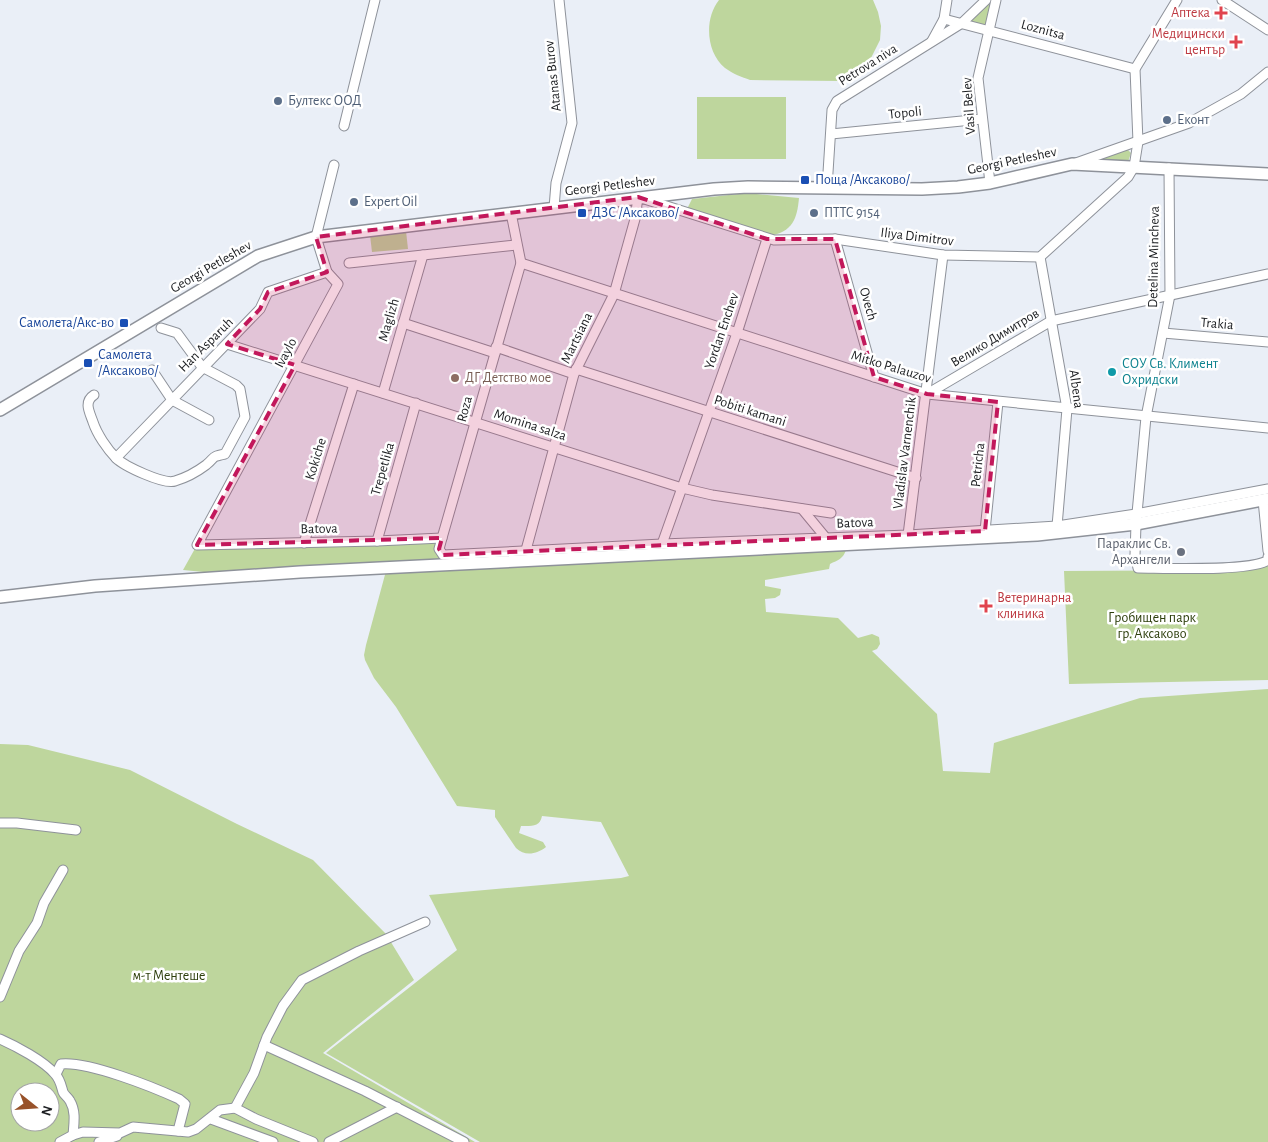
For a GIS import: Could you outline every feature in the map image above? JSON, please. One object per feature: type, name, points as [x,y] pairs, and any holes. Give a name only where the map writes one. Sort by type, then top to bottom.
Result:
[{"type":"main road","name":"Georgi Petleshev","points":[[0,410],[258,256],[316,237],[638,197],[748,187],[922,189],[958,187],[1072,164],[1268,174]]},
{"type":"main road","points":[[0,597],[95,586],[300,572],[1037,535],[1266,496]]},
{"type":"street","points":[[344,126],[374,0]]},
{"type":"street","name":"Atanas Burov","points":[[554,208],[556,183],[572,123],[559,0]]},
{"type":"street","points":[[932,41],[944,18],[947,0]]},
{"type":"street","name":"Petrova niva","points":[[827,188],[832,110],[837,101],[962,23],[986,0]]},
{"type":"street","name":"Vasil Belev","points":[[990,182],[978,78],[996,0]]},
{"type":"street","points":[[1040,257],[1128,177],[1134,167],[1138,142],[1135,69],[1178,0]]},
{"type":"street","points":[[1222,0],[1268,30]]},
{"type":"street","name":"Loznitsa","points":[[944,18],[1135,69]]},
{"type":"street","points":[[1072,164],[1189,123],[1240,94],[1268,72]]},
{"type":"street","name":"Topoli","points":[[831,134],[982,119]]},
{"type":"street","points":[[316,237],[334,165]]},
{"type":"street","name":"Detelina Mincheva","points":[[1169,168],[1170,295],[1146,417],[1136,519],[1135,554],[1138,568],[1243,567],[1264,562],[1268,560],[1268,557]]},
{"type":"street","name":"Iliya Dimitrov","points":[[638,197],[767,239],[835,239],[943,255],[1040,257]]},
{"type":"street","name":"Martsiana","points":[[526,550],[575,372],[614,294],[635,219],[638,197]]},
{"type":"street","points":[[511,213],[521,263]]},
{"type":"street","name":"Ivaylo","points":[[198,546],[338,284],[327,272],[316,237]]},
{"type":"street","name":"Yordan Enchev","points":[[662,544],[737,333],[767,239]]},
{"type":"street","name":"Ovech","points":[[835,239],[874,377]]},
{"type":"street","points":[[349,263],[516,245]]},
{"type":"street","name":"Maglizh","points":[[383,393],[423,255]]},
{"type":"street","name":"Vladislav Varnenchik","points":[[908,534],[943,255]]},
{"type":"street","name":"Albena","points":[[1040,257],[1067,409],[1056,526]]},
{"type":"street","name":"Mitko Palauzov","points":[[521,263],[927,394],[1268,428]]},
{"type":"street","name":"Roza","points":[[440,553],[439,549],[442,538],[521,263]]},
{"type":"street","name":"Han Asparuh","points":[[116,458],[260,309],[268,292],[327,272]]},
{"type":"street","name":"Велико Димитров","points":[[927,394],[1051,321],[1268,274]]},
{"type":"street","points":[[403,323],[496,350]]},
{"type":"street","points":[[94,395],[89,399],[88,406],[96,430],[116,458],[131,467],[168,482],[178,480],[206,465],[213,457],[225,454],[244,420],[245,414],[239,387],[202,367],[177,333],[162,328]]},
{"type":"street","name":"Trakia","points":[[1163,333],[1268,342]]},
{"type":"street","name":"Momina salza","points":[[227,344],[682,488],[712,495],[831,513]]},
{"type":"street","name":"Pobiti kamani","points":[[496,350],[709,412],[916,478]]},
{"type":"street","points":[[152,370],[172,400],[209,420]]},
{"type":"street","name":"Kokiche","points":[[304,542],[354,384]]},
{"type":"street","name":"Petricha","points":[[985,531],[998,402]]},
{"type":"street","name":"Trepetlika","points":[[377,541],[416,403]]},
{"type":"street","points":[[1266,496],[1268,551]]},
{"type":"street","points":[[802,510],[826,538]]},
{"type":"street","name":"Batova","points":[[440,553],[443,555],[985,531],[1136,519]]},
{"type":"street","name":"Batova","points":[[198,546],[442,538]]},
{"type":"street","points":[[0,823],[17,823],[76,830]]},
{"type":"street","points":[[0,996],[20,951],[63,870]]},
{"type":"street","points":[[235,1108],[254,1073],[264,1045],[283,1006],[302,980],[359,951],[425,922]]},
{"type":"street","points":[[0,1038],[15,1045],[56,1074],[63,1093],[70,1100],[74,1111],[73,1135]]},
{"type":"street","points":[[264,1045],[397,1107],[464,1142]]},
{"type":"street","points":[[56,1074],[61,1064],[86,1067],[112,1074],[179,1099],[185,1104],[178,1132]]},
{"type":"street","points":[[329,1142],[397,1107]]},
{"type":"street","points":[[99,1142],[116,1136],[133,1126],[178,1132],[196,1130],[211,1119],[215,1112],[235,1108],[313,1142]]},
{"type":"street","points":[[211,1119],[273,1142]]},
{"type":"street","points":[[60,1142],[83,1132],[120,1133]]},
{"type":"highlighted area","points":[[638,197],[767,239],[835,239],[874,377],[927,394],[998,402],[985,531],[443,555],[439,549],[442,538],[197,545],[295,365],[227,344],[260,309],[268,292],[327,272],[316,237]]},
{"type":"green space","points":[[719,0],[873,0],[881,26],[880,40],[868,64],[856,74],[841,81],[750,80],[734,74],[725,68],[714,53],[709,35],[709,26],[714,8]]},
{"type":"green space","points":[[986,0],[996,0],[989,30],[962,23]]},
{"type":"green space","points":[[697,97],[786,97],[786,159],[697,159]]},
{"type":"green space","points":[[1128,150],[1131,153],[1128,162],[1101,161],[1103,157]]},
{"type":"green space","points":[[747,193],[799,198],[795,218],[784,231],[770,236],[687,209],[692,199]]},
{"type":"green space","points":[[406,231],[408,249],[372,252],[370,235]]},
{"type":"green space","points":[[1268,489],[1268,494],[1133,520],[1047,533],[214,573],[183,570],[197,545],[442,538],[439,549],[443,555],[985,531],[1057,526],[1136,514]]},
{"type":"green space","points":[[846,550],[842,557],[830,564],[829,569],[765,580],[765,586],[781,589],[780,595],[775,598],[765,599],[766,612],[838,618],[858,638],[872,634],[879,637],[880,644],[877,649],[872,651],[937,714],[943,771],[990,773],[994,743],[1140,698],[1268,689],[1268,1142],[480,1142],[326,1053],[457,950],[429,895],[629,876],[601,822],[542,816],[537,824],[521,826],[519,833],[543,842],[546,847],[535,853],[523,853],[516,848],[495,817],[495,810],[457,806],[396,707],[374,678],[365,660],[366,645],[386,571]]},
{"type":"green space","name":"Гробищен парк гр. Аксаково","points":[[1268,565],[1268,680],[1069,684],[1064,571],[1247,570]]},
{"type":"green space","name":"м-т Ментeше","points":[[0,744],[28,745],[130,770],[313,860],[386,934],[414,980],[323,1053],[475,1142],[0,1142]]},
{"type":"place","name":"Аптека","points":[[1221,13]]},
{"type":"place","name":"Медицински център","points":[[1236,42]]},
{"type":"place","name":"Бултекс ООД","points":[[278,101]]},
{"type":"place","name":"Еконт","points":[[1167,120]]},
{"type":"place","name":"Поща /Аксаково/","points":[[805,180]]},
{"type":"place","name":"Expert Oil","points":[[354,202]]},
{"type":"place","name":"ДЗС /Аксаково/","points":[[582,213]]},
{"type":"place","name":"ПТТС 9154","points":[[814,213]]},
{"type":"place","name":"Самолета/Акс-во","points":[[124,323]]},
{"type":"place","name":"Самолета /Аксаково/","points":[[88,363]]},
{"type":"place","name":"СОУ Св. Климент Охридски","points":[[1112,372]]},
{"type":"place","name":"ДГ Детство мое","points":[[455,378]]},
{"type":"place","name":"Параклис Св. Архангели","points":[[1181,552]]},
{"type":"place","name":"Ветеринарна клиника","points":[[986,606]]}]
